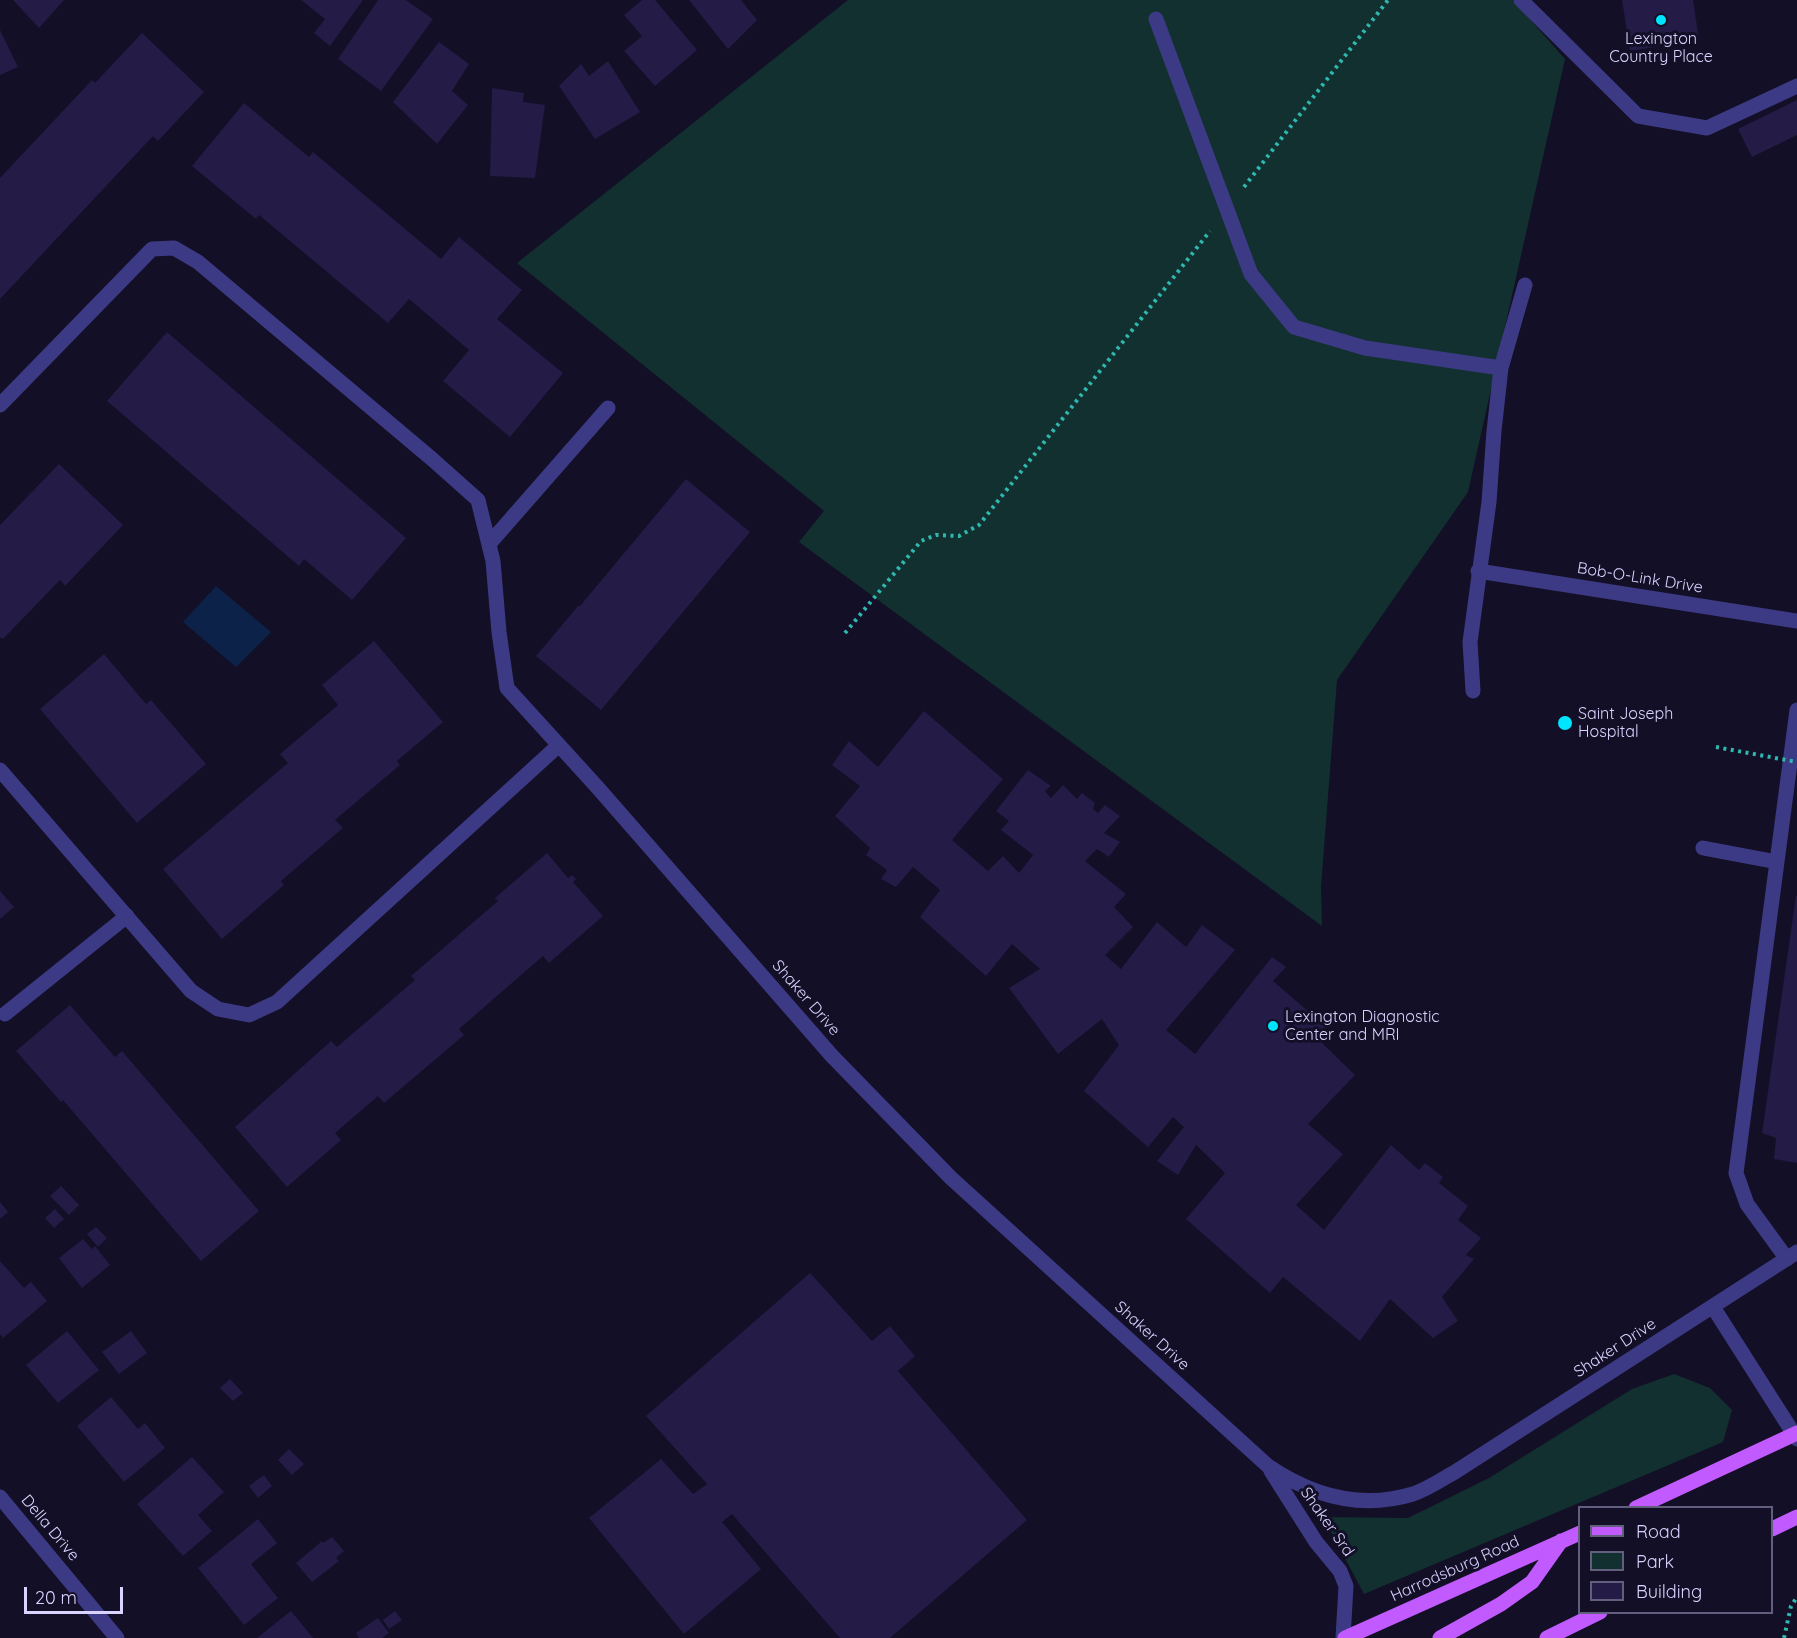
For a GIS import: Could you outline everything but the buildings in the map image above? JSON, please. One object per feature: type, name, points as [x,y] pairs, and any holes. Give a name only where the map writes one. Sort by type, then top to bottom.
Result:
[{"type":"main road","points":[[1640,1506],[1796,1436]]},
{"type":"main road","points":[[1773,1529],[1797,1517]]},
{"type":"main road","name":"Harrodsburg Road","points":[[1344,1638],[1578,1534]]},
{"type":"main road","points":[[1440,1638],[1501,1604],[1532,1582],[1561,1541]]},
{"type":"main road","points":[[1547,1638],[1596,1614]]},
{"type":"street","points":[[1521,0],[1638,116],[1707,128],[1797,86]]},
{"type":"street","points":[[1156,19],[1251,274],[1294,327],[1365,348],[1501,368]]},
{"type":"street","name":"Shaker Drive","points":[[0,405],[152,249],[174,248],[198,262],[478,500],[493,561],[499,632],[507,688],[598,788],[832,1056],[943,1170],[1268,1466],[1289,1480],[1322,1494],[1353,1500],[1387,1500],[1416,1493],[1455,1472],[1792,1256]]},
{"type":"street","points":[[1473,691],[1470,642],[1489,502],[1501,368],[1525,285]]},
{"type":"street","points":[[489,544],[608,408]]},
{"type":"street","name":"Bob-O-Link Drive","points":[[1478,571],[1797,621]]},
{"type":"street","points":[[1792,1256],[1747,1204],[1736,1173],[1797,710]]},
{"type":"street","points":[[0,770],[190,991],[218,1009],[249,1015],[277,1002],[559,745]]},
{"type":"street","points":[[1703,848],[1777,862]]},
{"type":"street","points":[[4,1014],[127,916]]},
{"type":"street","points":[[1713,1306],[1796,1436]]},
{"type":"street","name":"Shaker Srd","points":[[1268,1466],[1316,1542],[1340,1571],[1346,1586],[1344,1638]]},
{"type":"street","name":"Della Drive","points":[[0,1497],[117,1638]]},
{"type":"path","points":[[845,633],[921,541],[936,535],[959,536],[979,525],[1388,0]]},
{"type":"path","points":[[1716,747],[1797,762]]},
{"type":"path","points":[[1784,1638],[1791,1606],[1797,1597]]},
{"type":"green space","points":[[848,0],[1513,0],[1565,59],[1468,492],[1337,680],[1321,887],[1322,926],[799,542],[824,511],[517,263]]},
{"type":"green space","points":[[1674,1374],[1710,1388],[1732,1410],[1723,1442],[1364,1594],[1323,1517],[1408,1518],[1489,1478],[1632,1389]]},
{"type":"water","points":[[216,586],[271,632],[236,667],[183,622]]},
{"type":"place","name":"Lexington Country Place","points":[[1661,20]]},
{"type":"place","name":"Saint Joseph Hospital","points":[[1565,723]]},
{"type":"place","name":"Lexington Diagnostic Center and MRI","points":[[1273,1026]]}]
